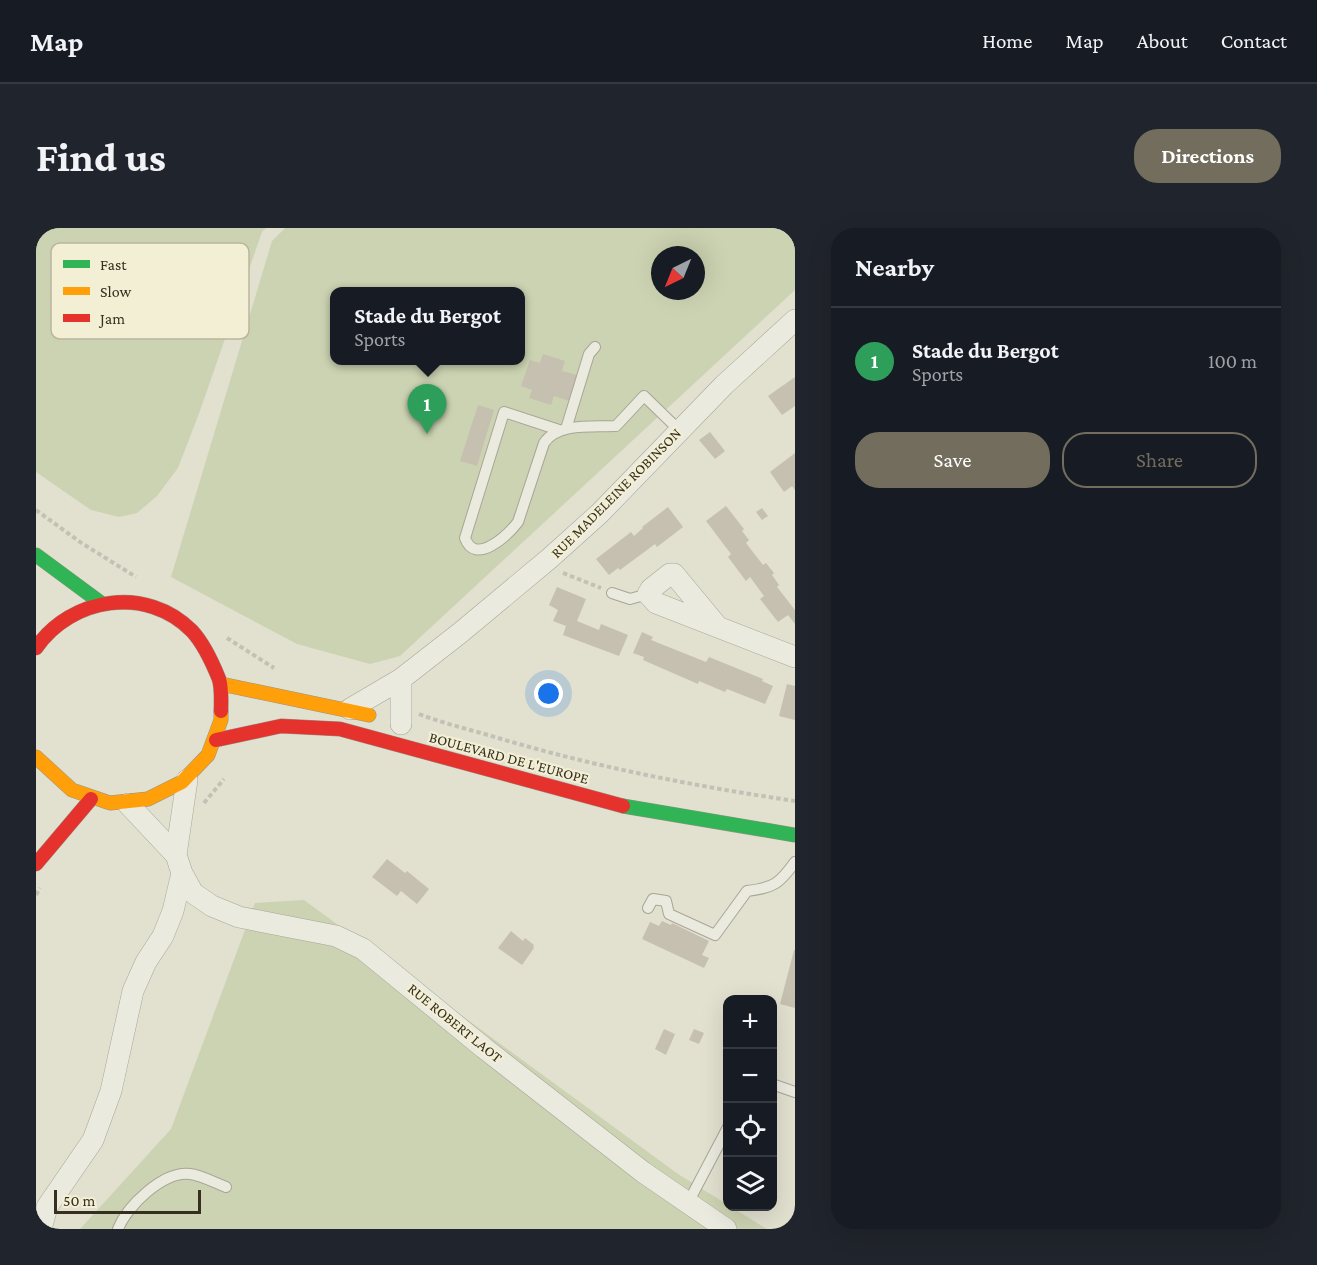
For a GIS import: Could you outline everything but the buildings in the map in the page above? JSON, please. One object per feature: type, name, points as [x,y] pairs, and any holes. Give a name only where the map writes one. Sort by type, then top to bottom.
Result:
[{"type":"main road","points":[[36,555],[101,603]]},
{"type":"main road","points":[[36,757],[48,773],[68,789],[91,799],[128,804],[166,794],[186,780],[204,762],[216,740],[222,712],[221,684],[210,654],[190,628],[164,610],[133,602],[101,603],[71,615],[37,641]]},
{"type":"main road","points":[[221,684],[397,719]]},
{"type":"main road","name":"BOULEVARD DE L'EUROPE","points":[[216,740],[281,726],[340,729],[632,808],[795,835]]},
{"type":"main road","points":[[36,864],[91,799]]},
{"type":"street","name":"RUE MADELEINE ROBINSON","points":[[351,709],[400,679],[460,633],[550,558],[600,513],[724,385],[795,320]]},
{"type":"street","points":[[717,626],[674,574],[670,574],[648,594],[656,603],[795,657]]},
{"type":"street","points":[[397,719],[400,679]]},
{"type":"street","points":[[41,1229],[47,1207],[93,1140],[111,1091],[133,991],[146,962],[163,936],[173,911],[186,780]]},
{"type":"street","name":"RUE ROBERT LAOT","points":[[128,804],[179,864],[193,893],[212,906],[239,917],[336,936],[363,948],[530,1084],[643,1172],[726,1229]]},
{"type":"lane","points":[[595,347],[589,354],[562,429],[544,442],[518,522],[512,530],[487,548],[472,550],[465,538],[504,412],[562,429],[616,426],[644,396],[679,430]]},
{"type":"lane","points":[[612,593],[630,599],[648,594]]},
{"type":"lane","points":[[648,908],[653,899],[666,901],[669,914],[715,935],[747,891],[765,889],[782,881],[795,862]]},
{"type":"lane","points":[[777,1086],[795,1092]]},
{"type":"lane","points":[[688,1203],[723,1136]]},
{"type":"lane","points":[[118,1229],[144,1193],[170,1177],[189,1174],[226,1187]]},
{"type":"path","points":[[550,558],[563,573],[612,593]]},
{"type":"path","points":[[272,667],[278,670]]},
{"type":"path","points":[[397,719],[427,717],[530,748],[627,772],[708,788],[795,801]]},
{"type":"path","points":[[199,806],[208,800]]},
{"type":"path","points":[[36,895],[41,886]]},
{"type":"green space","points":[[36,228],[266,228],[262,232],[249,270],[249,243],[51,243],[51,339],[225,339],[178,468],[157,496],[137,513],[119,517],[91,510],[36,472]]},
{"type":"green space","points":[[285,228],[795,228],[795,290],[400,656],[370,664],[297,644],[171,577],[243,339],[249,339],[249,318],[272,241]]},
{"type":"green space","points":[[304,900],[678,1174],[723,1202],[723,1211],[738,1211],[767,1229],[80,1229],[171,1129],[255,903]]},
{"type":"traffic: fast","points":[[36,555],[101,603]]},
{"type":"traffic: fast","points":[[623,806],[795,835]]},
{"type":"traffic: slow","points":[[221,684],[369,715]]},
{"type":"traffic: slow","points":[[36,757],[72,790],[110,803],[148,799],[182,782],[208,755],[221,720],[221,711]]},
{"type":"traffic: jam","points":[[36,648],[51,631],[69,617],[89,608],[110,603],[132,603],[154,607],[174,616],[200,641],[219,679],[221,711]]},
{"type":"traffic: jam","points":[[216,740],[281,726],[340,729],[623,806]]},
{"type":"traffic: jam","points":[[36,864],[91,799]]},
{"type":"place","name":"Stade du Bergot","points":[[427,434]]}]
